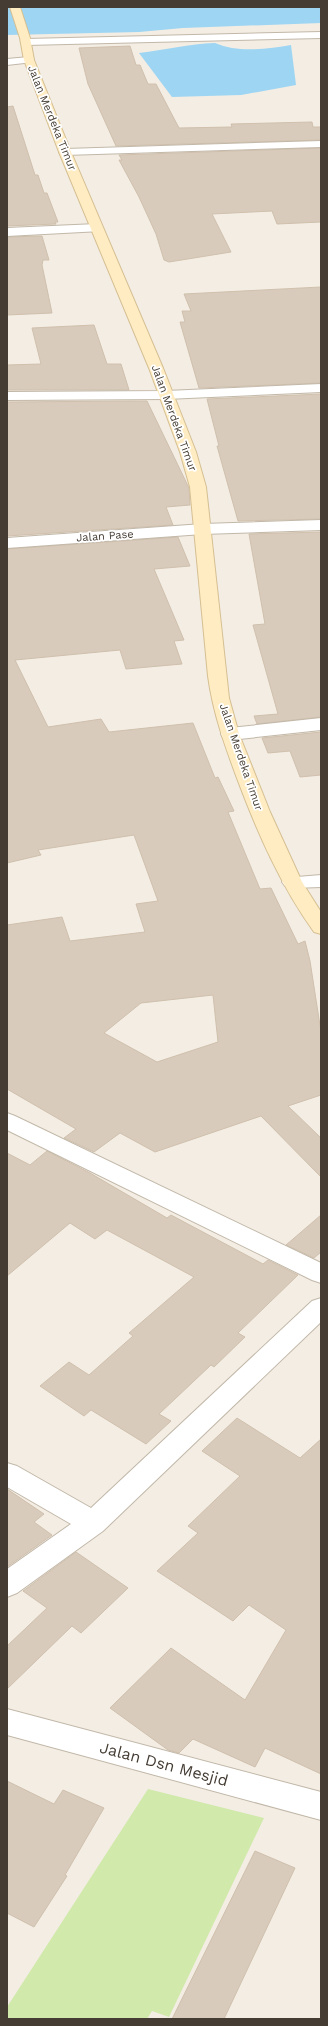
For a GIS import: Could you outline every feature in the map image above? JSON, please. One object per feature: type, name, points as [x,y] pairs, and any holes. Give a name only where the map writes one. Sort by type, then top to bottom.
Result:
[{"type":"main road","name":"Jalan Merdeka Timur","points":[[15,7],[25,40],[29,60],[96,228],[128,300],[188,452],[198,487],[217,676],[220,698],[230,734],[260,812],[292,882],[321,928]]},
{"type":"street","points":[[25,40],[321,35]]},
{"type":"street","points":[[7,62],[29,60]]},
{"type":"street","points":[[65,152],[321,144]]},
{"type":"street","points":[[7,232],[96,228]]},
{"type":"street","points":[[7,396],[166,395],[321,388]]},
{"type":"street","name":"Jalan Pase","points":[[7,543],[203,529],[321,525]]},
{"type":"street","points":[[230,734],[321,724]]},
{"type":"street","points":[[292,882],[321,881]]},
{"type":"street","points":[[7,1121],[321,1274]]},
{"type":"street","points":[[7,1585],[93,1523],[321,1307]]},
{"type":"street","points":[[7,1474],[93,1523]]},
{"type":"street","name":"Jalan Dsn Mesjid","points":[[7,1722],[321,1806]]},
{"type":"green space","points":[[148,1789],[264,1818],[169,2017],[152,2011],[147,2019],[7,2019],[7,2007]]},
{"type":"water","points":[[7,7],[321,7],[321,23],[183,28],[139,32],[7,35]]},
{"type":"water","points":[[215,43],[243,49],[262,49],[291,45],[296,85],[241,95],[172,97],[139,53]]},
{"type":"building","points":[[130,46],[136,65],[140,65],[148,84],[156,84],[179,128],[232,127],[231,124],[312,122],[313,127],[321,127],[321,140],[116,146],[88,84],[79,48]]},
{"type":"building","points":[[13,106],[35,175],[38,175],[44,193],[47,193],[58,222],[55,222],[56,224],[7,226],[7,107]]},
{"type":"building","points":[[321,148],[321,222],[277,224],[272,211],[212,214],[231,252],[169,262],[164,260],[156,234],[139,197],[119,160],[122,160],[119,155]]},
{"type":"building","points":[[42,236],[49,260],[43,260],[42,265],[52,313],[7,315],[7,237]]},
{"type":"building","points":[[321,287],[321,383],[199,388],[180,322],[185,322],[182,311],[191,311],[184,294]]},
{"type":"building","points":[[94,325],[107,364],[121,364],[129,390],[7,390],[7,365],[41,364],[32,328]]},
{"type":"building","points":[[321,394],[321,519],[238,521],[217,446],[219,446],[207,399]]},
{"type":"building","points":[[147,401],[189,488],[190,505],[166,507],[173,525],[7,536],[7,402]]},
{"type":"building","points":[[321,532],[321,717],[257,724],[254,716],[278,714],[253,625],[265,624],[249,534]]},
{"type":"building","points":[[178,537],[190,566],[154,569],[184,640],[174,641],[182,664],[126,669],[120,650],[15,660],[48,727],[101,719],[109,732],[193,723],[215,778],[218,777],[234,811],[228,812],[260,889],[271,888],[298,944],[305,941],[310,961],[321,1032],[321,1095],[288,1106],[321,1138],[321,1177],[261,1116],[155,1152],[120,1133],[94,1152],[64,1138],[76,1129],[7,1089],[7,925],[62,917],[70,941],[145,932],[136,904],[158,901],[134,835],[38,850],[41,855],[7,863],[7,549]],"holes":[[[213,995],[218,1042],[157,1062],[104,1033],[141,1003]]]},
{"type":"building","points":[[321,732],[321,775],[300,777],[290,751],[268,753],[262,738]]},
{"type":"building","points":[[47,1151],[90,1173],[167,1218],[171,1215],[263,1264],[268,1260],[298,1275],[238,1333],[245,1337],[214,1367],[211,1365],[159,1414],[171,1421],[146,1444],[91,1410],[84,1416],[40,1386],[69,1362],[89,1375],[133,1336],[129,1333],[194,1277],[107,1230],[95,1239],[70,1223],[7,1276],[7,1153],[30,1165]]},
{"type":"building","points":[[321,1215],[321,1252],[314,1258],[286,1245]]},
{"type":"building","points":[[237,1418],[300,1458],[321,1439],[321,1774],[265,1748],[255,1767],[193,1739],[179,1753],[168,1750],[110,1708],[171,1648],[245,1700],[286,1630],[249,1605],[233,1621],[157,1571],[198,1533],[188,1526],[240,1476],[202,1451]]},
{"type":"building","points":[[7,1489],[44,1514],[34,1522],[52,1535],[7,1567]]},
{"type":"building","points":[[76,1552],[128,1588],[81,1633],[72,1626],[7,1689],[7,1646],[47,1608],[23,1591]]},
{"type":"building","points":[[7,1781],[54,1804],[63,1790],[104,1808],[65,1875],[67,1876],[34,1927],[7,1913]]},
{"type":"building","points":[[255,1851],[295,1868],[224,2019],[172,2019]]}]
